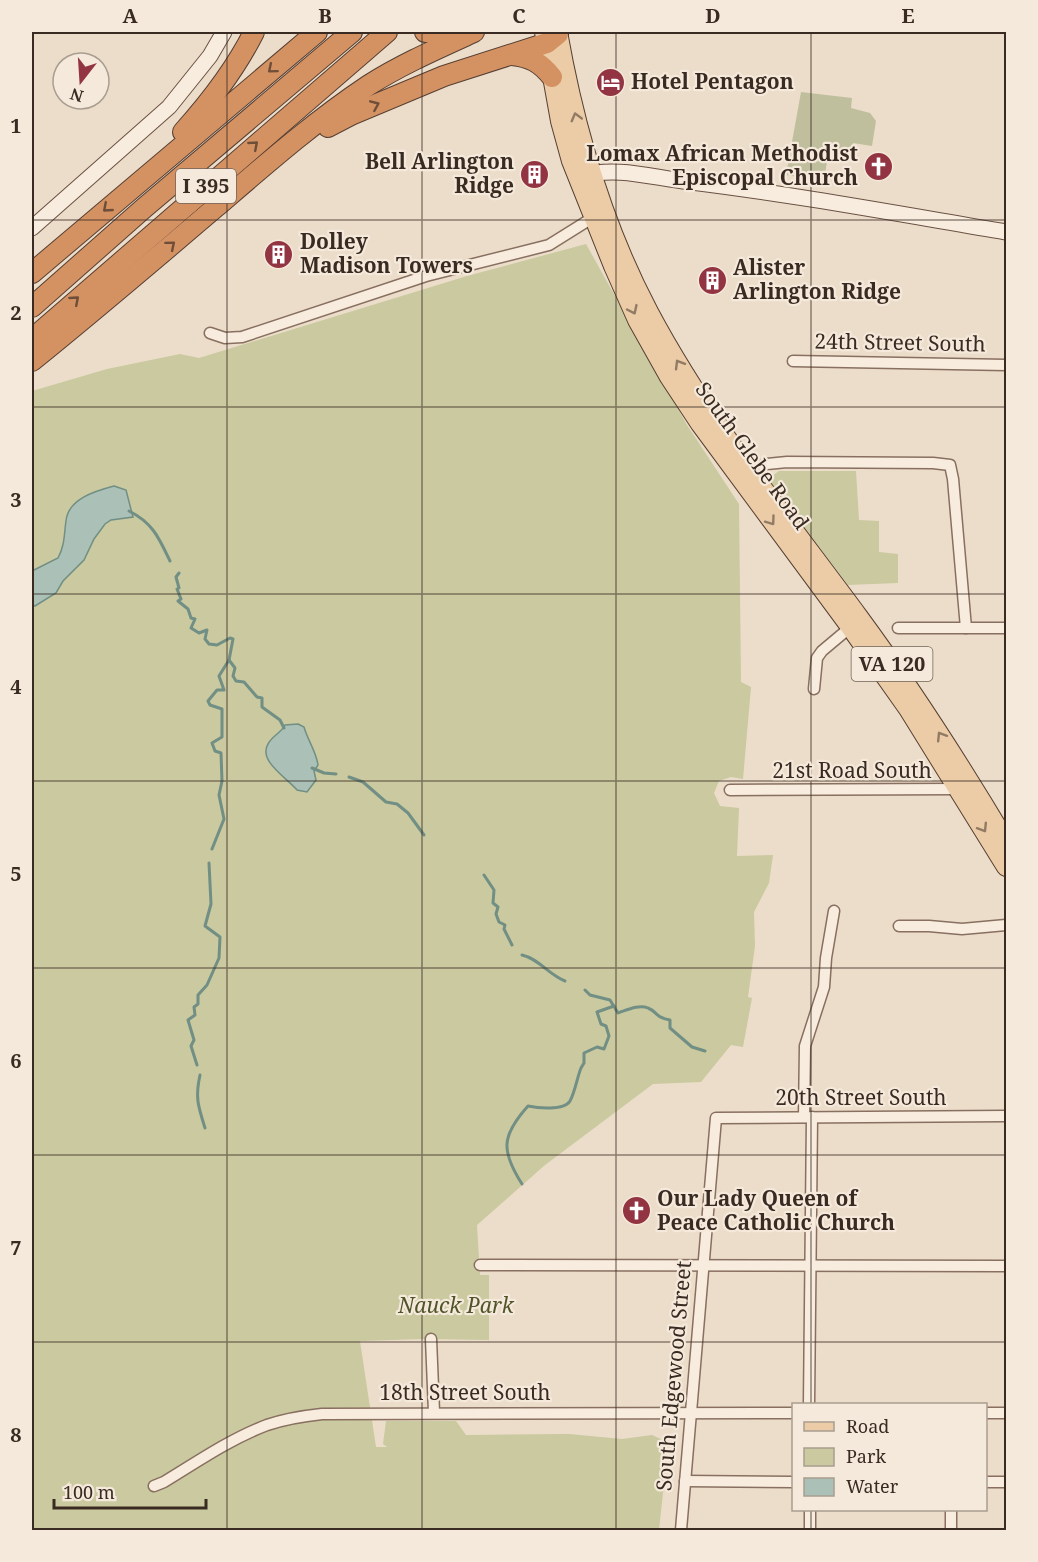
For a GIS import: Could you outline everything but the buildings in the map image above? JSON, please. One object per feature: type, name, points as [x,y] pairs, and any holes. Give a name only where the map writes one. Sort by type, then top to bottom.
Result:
[{"type":"highway","points":[[129,189],[200,112],[243,53],[254,32]]},
{"type":"highway","name":"I 395","points":[[32,273],[317,32]]},
{"type":"highway","points":[[32,307],[152,201],[352,32]]},
{"type":"highway","points":[[425,32],[446,32]]},
{"type":"highway","points":[[32,361],[296,139],[370,85],[416,58],[474,32]]},
{"type":"highway","name":"I 395","points":[[32,339],[385,33]]},
{"type":"highway","points":[[236,189],[302,143],[340,120],[444,76],[509,55],[552,35]]},
{"type":"highway","points":[[509,55],[535,60],[552,77]]},
{"type":"main road","name":"South Glebe Road","points":[[552,35],[552,77],[560,121],[585,175],[638,320],[664,368],[700,424],[743,472],[856,623],[908,709],[1006,841]]},
{"type":"main road","name":"South Glebe Road","points":[[552,35],[575,115],[585,175]]},
{"type":"main road","name":"South Glebe Road","points":[[966,788],[1006,867]]},
{"type":"street","points":[[32,228],[169,107],[210,56],[224,32]]},
{"type":"street","points":[[585,175],[606,172],[639,175],[783,194],[1006,232]]},
{"type":"street","points":[[210,333],[225,338],[242,337],[426,276],[549,245],[599,214]]},
{"type":"street","name":"24th Street South","points":[[792,361],[1006,365]]},
{"type":"street","points":[[743,472],[787,462],[950,465],[966,628]]},
{"type":"street","points":[[814,689],[817,658],[822,651],[856,623]]},
{"type":"street","points":[[898,628],[1006,628]]},
{"type":"street","name":"21st Road South","points":[[730,790],[966,788]]},
{"type":"street","points":[[809,1403],[810,1266],[805,1046],[824,987],[826,958],[834,912]]},
{"type":"street","points":[[899,926],[962,929],[1006,925]]},
{"type":"street","name":"20th Street South","points":[[716,1118],[1006,1116]]},
{"type":"street","name":"South Edgewood Street","points":[[681,1530],[716,1118]]},
{"type":"street","points":[[480,1265],[1006,1266]]},
{"type":"street","points":[[431,1339],[434,1412]]},
{"type":"street","name":"18th Street South","points":[[154,1486],[231,1442],[267,1425],[322,1414],[792,1413]]},
{"type":"street","points":[[987,1413],[1006,1413]]},
{"type":"street","points":[[685,1481],[792,1482]]},
{"type":"street","points":[[987,1482],[1006,1482]]},
{"type":"street","points":[[810,1511],[810,1530]]},
{"type":"street","points":[[951,1511],[951,1530]]},
{"type":"green space","points":[[801,92],[852,98],[851,108],[870,113],[876,121],[872,146],[853,143],[852,151],[829,148],[824,181],[786,175]]},
{"type":"green space","name":"Nauck Park","points":[[586,244],[687,425],[739,504],[741,682],[751,687],[743,779],[731,777],[719,781],[714,793],[720,806],[739,808],[737,856],[773,855],[769,883],[754,912],[755,946],[748,997],[752,998],[743,1047],[731,1045],[701,1082],[653,1084],[545,1165],[477,1225],[480,1275],[489,1275],[489,1340],[360,1341],[376,1447],[387,1447],[383,1444],[386,1421],[456,1421],[466,1435],[569,1434],[622,1439],[652,1435],[665,1441],[667,1456],[659,1530],[32,1530],[32,391],[107,369],[180,354],[199,358],[467,276]]},
{"type":"green space","points":[[779,471],[856,471],[859,520],[879,521],[879,552],[898,554],[898,583],[848,585],[772,484],[772,476]]},
{"type":"water","points":[[114,486],[126,490],[133,517],[111,520],[105,524],[94,539],[84,560],[63,581],[56,593],[35,606],[32,604],[32,571],[58,558],[63,544],[68,513],[72,507],[91,493]]},
{"type":"water","points":[[298,724],[304,727],[318,765],[314,771],[316,780],[307,792],[297,790],[270,763],[266,750],[270,741],[285,725]]},
{"type":"waterway","points":[[129,511],[150,526],[159,538],[170,561]]},
{"type":"waterway","points":[[179,573],[176,577],[181,599],[178,601],[188,609],[191,618],[195,619],[191,628],[199,633],[207,630],[205,639],[209,644],[217,645],[230,638],[233,639],[229,660],[235,668],[233,676],[236,681],[244,682],[257,697],[262,698],[262,707],[280,720],[284,728]]},
{"type":"waterway","points":[[212,849],[224,819],[219,795],[222,781],[221,753],[215,751],[212,743],[222,737],[222,709],[210,705],[208,701],[217,690],[224,690],[219,676],[229,660]]},
{"type":"waterway","points":[[312,768],[324,773],[336,774]]},
{"type":"waterway","points":[[349,777],[363,782],[386,802],[397,804],[408,813],[424,835]]},
{"type":"waterway","points":[[197,1065],[191,1046],[194,1040],[188,1020],[195,1015],[194,1007],[198,1004],[198,995],[207,985],[219,958],[220,937],[205,926],[211,904],[209,863]]},
{"type":"waterway","points":[[484,875],[494,890],[493,903],[498,907],[496,914],[499,922],[505,925],[504,929],[512,945]]},
{"type":"waterway","points":[[522,955],[534,960],[565,981]]},
{"type":"waterway","points":[[585,990],[590,995],[610,1000],[618,1013],[637,1007],[651,1010],[670,1020],[670,1028],[692,1047],[705,1051]]},
{"type":"waterway","points":[[522,1184],[510,1162],[508,1153],[507,1144],[513,1126],[528,1106],[556,1108],[570,1101],[584,1063],[584,1053],[597,1047],[604,1049],[609,1036],[597,1012],[614,1006]]},
{"type":"waterway","points":[[200,1075],[198,1102],[205,1128]]},
{"type":"place","name":"Hotel Pentagon","points":[[610,82]]},
{"type":"place","name":"Lomax African Methodist Episcopal Church","points":[[879,166]]},
{"type":"place","name":"Bell Arlington Ridge","points":[[535,174]]},
{"type":"place","name":"Dolley Madison Towers","points":[[279,254]]},
{"type":"place","name":"Alister Arlington Ridge","points":[[712,280]]},
{"type":"place","name":"Our Lady Queen of Peace Catholic Church","points":[[636,1211]]}]
